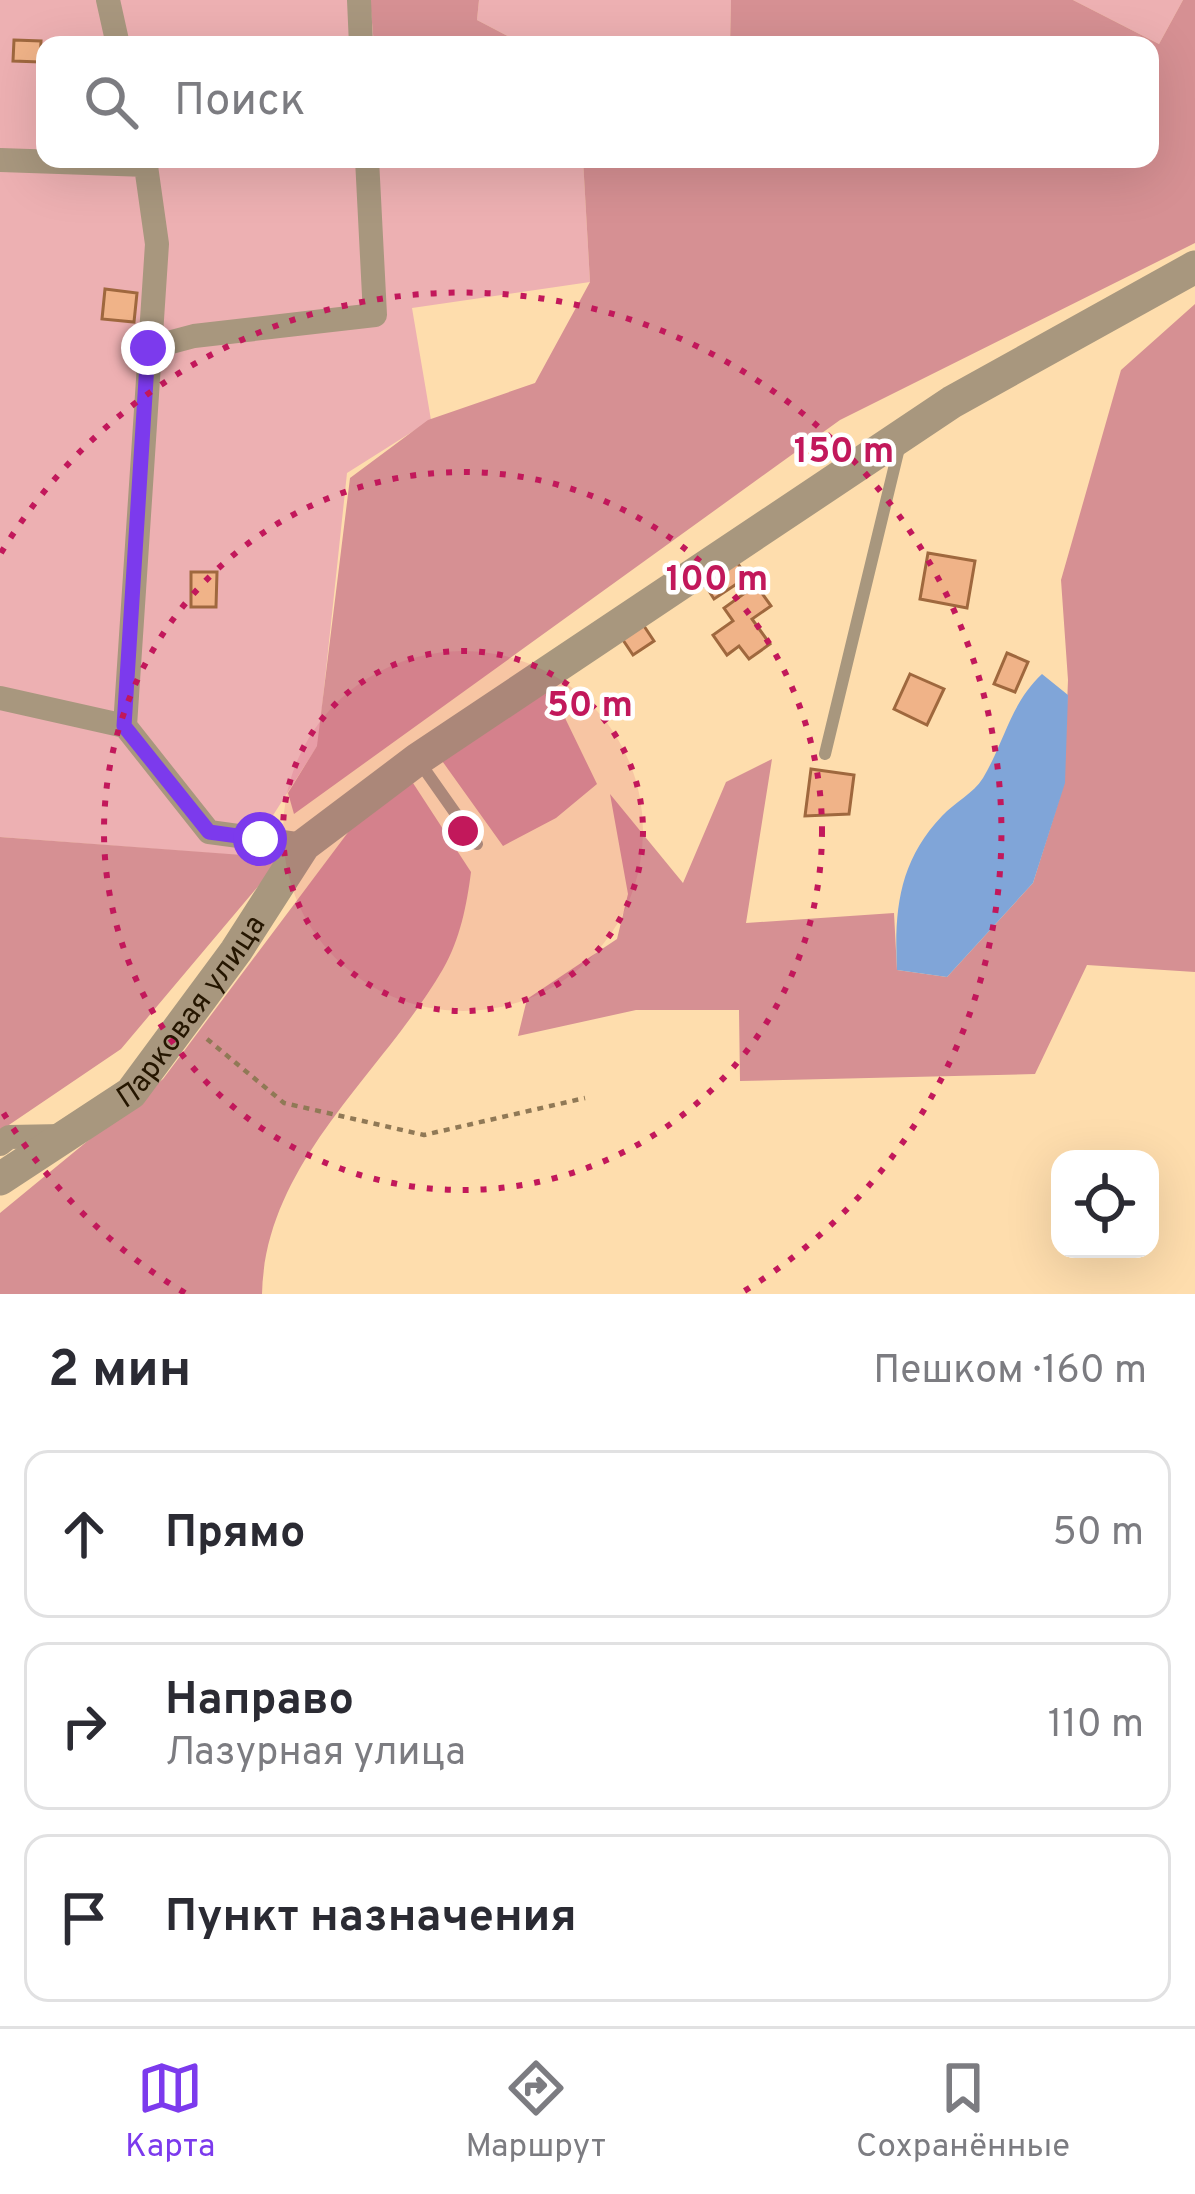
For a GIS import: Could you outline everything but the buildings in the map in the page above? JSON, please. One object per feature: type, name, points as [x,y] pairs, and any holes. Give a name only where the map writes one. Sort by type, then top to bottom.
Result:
[{"type":"street","points":[[108,0],[116,36]]},
{"type":"street","points":[[359,0],[361,36]]},
{"type":"street","points":[[0,160],[36,160]]},
{"type":"street","points":[[124,726],[157,244],[147,168]]},
{"type":"street","points":[[148,348],[194,336],[375,315],[367,168]]},
{"type":"street","name":"Парковая улица","points":[[0,1179],[131,1093],[304,845],[418,759],[952,402],[1195,266]]},
{"type":"street","points":[[0,698],[124,726],[209,832],[304,845]]},
{"type":"street","points":[[0,1144],[9,1137],[65,1136]]},
{"type":"lane","points":[[825,754],[902,435]]},
{"type":"lane","points":[[418,759],[478,844]]},
{"type":"path","points":[[185,1020],[284,1103],[424,1135],[585,1098]]},
{"type":"shaded area","points":[[0,0],[370,0],[373,36],[36,36],[36,168],[584,168],[590,282],[412,308],[431,420],[347,473],[318,745],[247,856],[0,837]]},
{"type":"shaded area","points":[[370,0],[479,0],[477,20],[508,36],[373,36]]},
{"type":"shaded area","points":[[479,0],[731,0],[730,36],[508,36],[477,20]]},
{"type":"shaded area","points":[[731,0],[1073,0],[1143,36],[730,36]]},
{"type":"shaded area","points":[[1073,0],[1183,0],[1159,44],[1159,36],[1143,36]]},
{"type":"shaded area","points":[[1183,0],[1195,0],[1195,243],[840,420],[294,814],[288,793],[317,746],[350,478],[428,420],[535,383],[590,282],[584,168],[1159,168],[1159,44]]},
{"type":"shaded area","points":[[1195,304],[1195,972],[1087,965],[1035,1074],[740,1081],[739,1010],[636,1010],[518,1036],[527,999],[617,939],[628,894],[610,794],[683,883],[726,782],[772,759],[746,923],[894,913],[897,970],[947,977],[1033,883],[1064,784],[1068,680],[1061,580],[1121,370]]},
{"type":"shaded area","points":[[550,687],[597,784],[556,818],[503,846],[440,758]]},
{"type":"shaded area","points":[[413,783],[471,872],[458,934],[418,1008],[304,1161],[268,1247],[262,1294],[0,1294],[0,1213],[163,1079],[358,819]]},
{"type":"shaded area","points":[[0,837],[282,858],[121,1049],[0,1131]]},
{"type":"water","points":[[1042,674],[1068,695],[1065,783],[1033,883],[947,977],[897,970],[902,887],[916,851],[942,816],[983,778],[1015,710]]},
{"type":"route","points":[[148,348],[124,726],[209,832],[260,839]]}]
